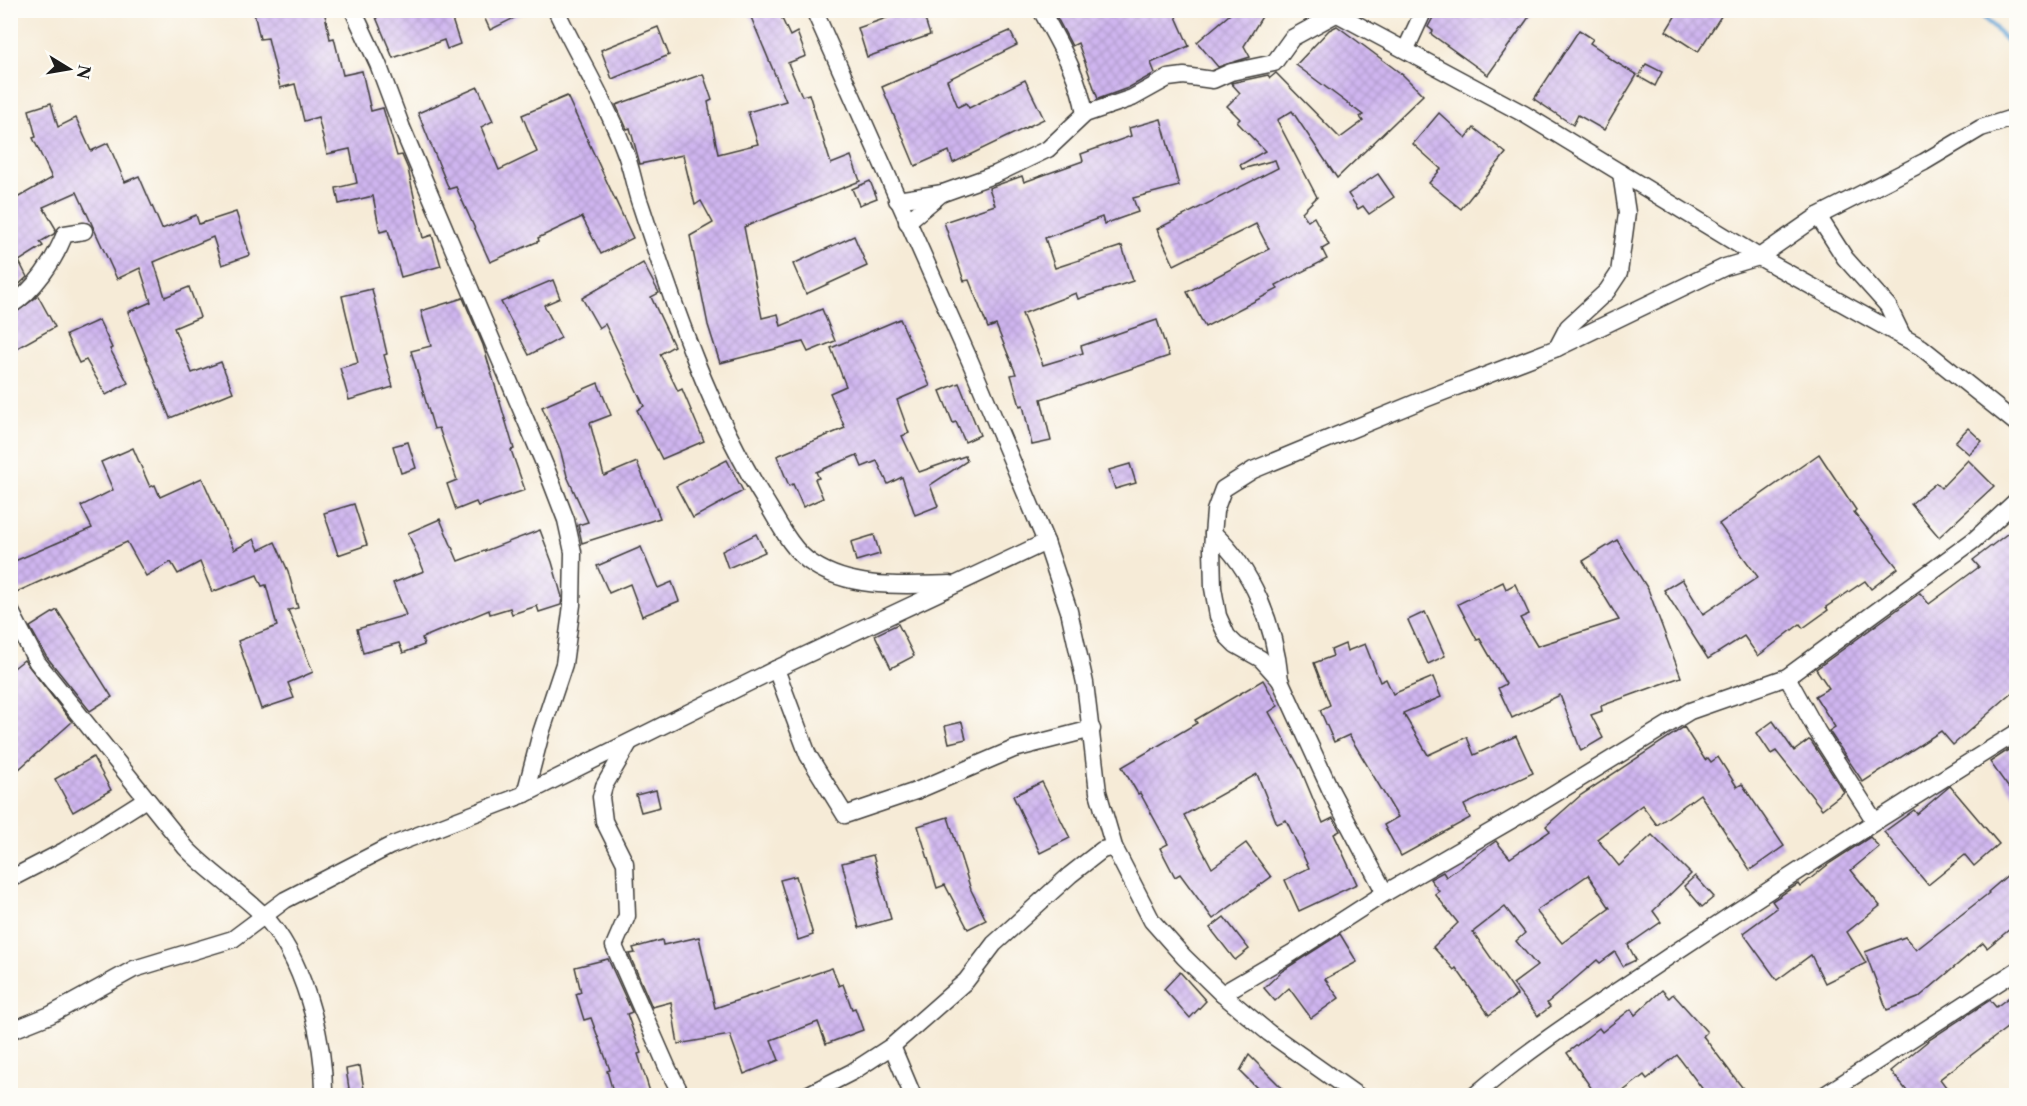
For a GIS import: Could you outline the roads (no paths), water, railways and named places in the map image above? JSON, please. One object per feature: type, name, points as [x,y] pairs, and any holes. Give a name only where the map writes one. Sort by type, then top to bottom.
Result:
[{"type":"street","points":[[353,10],[566,520],[573,552],[572,605],[564,663],[541,732],[525,794]]},
{"type":"street","points":[[556,10],[602,97],[625,151],[640,203],[705,384],[729,439],[786,534],[810,563],[834,575],[886,585],[957,584]]},
{"type":"street","points":[[814,10],[1046,542],[1069,611],[1085,683],[1098,792],[1114,847],[1152,921],[1184,957],[1222,994],[1269,1033],[1358,1095]]},
{"type":"street","points":[[1041,10],[1071,67],[1085,114]]},
{"type":"street","points":[[1406,49],[1424,10]]},
{"type":"street","points":[[897,200],[943,193],[996,174],[1048,149],[1085,114],[1132,98],[1168,78],[1184,76],[1213,80],[1231,72],[1274,63],[1292,38],[1333,12],[1524,114],[1759,257],[1921,347],[2016,423]]},
{"type":"street","points":[[1385,892],[1331,791],[1280,681],[1261,659],[1236,645],[1227,636],[1218,616],[1213,588],[1213,533],[1215,511],[1223,489],[1253,470],[1425,399],[1557,348],[1725,267],[1759,257],[1818,216],[1924,162],[1981,128],[2016,117]]},
{"type":"street","points":[[1557,348],[1568,327],[1607,291],[1619,273],[1627,213],[1621,173]]},
{"type":"street","points":[[907,222],[943,193]]},
{"type":"street","points":[[1818,216],[1845,258],[1888,306],[1903,337]]},
{"type":"street","points":[[10,306],[28,294],[37,278],[56,256],[65,234],[84,231]]},
{"type":"street","points":[[1222,994],[1292,953],[1385,892],[1532,808],[1690,711],[1787,677],[1974,540],[2016,501]]},
{"type":"street","points":[[1213,533],[1230,548],[1252,582],[1278,656],[1280,681]]},
{"type":"street","points":[[10,1030],[50,1015],[134,969],[233,939],[285,900],[390,846],[525,794],[776,669],[1046,542]]},
{"type":"street","points":[[10,610],[38,662],[146,799],[202,864],[265,917],[302,978],[315,1026],[324,1080],[324,1095]]},
{"type":"street","points":[[776,669],[808,755],[845,815],[916,791],[1014,749],[1092,729]]},
{"type":"street","points":[[1787,677],[1817,731],[1874,820]]},
{"type":"street","points":[[1474,1095],[1590,1010],[1874,820],[2016,734]]},
{"type":"street","points":[[629,742],[604,786],[601,797],[604,821],[625,863],[627,916],[614,946],[668,1069],[682,1095]]},
{"type":"street","points":[[10,879],[64,851],[146,799]]},
{"type":"street","points":[[805,1095],[852,1072],[892,1046],[966,981],[994,944],[1070,875],[1102,850],[1114,847]]},
{"type":"street","points":[[1823,1095],[2016,971]]},
{"type":"street","points":[[892,1046],[913,1095]]},
{"type":"waterway","points":[[1977,10],[2016,50]]}]
